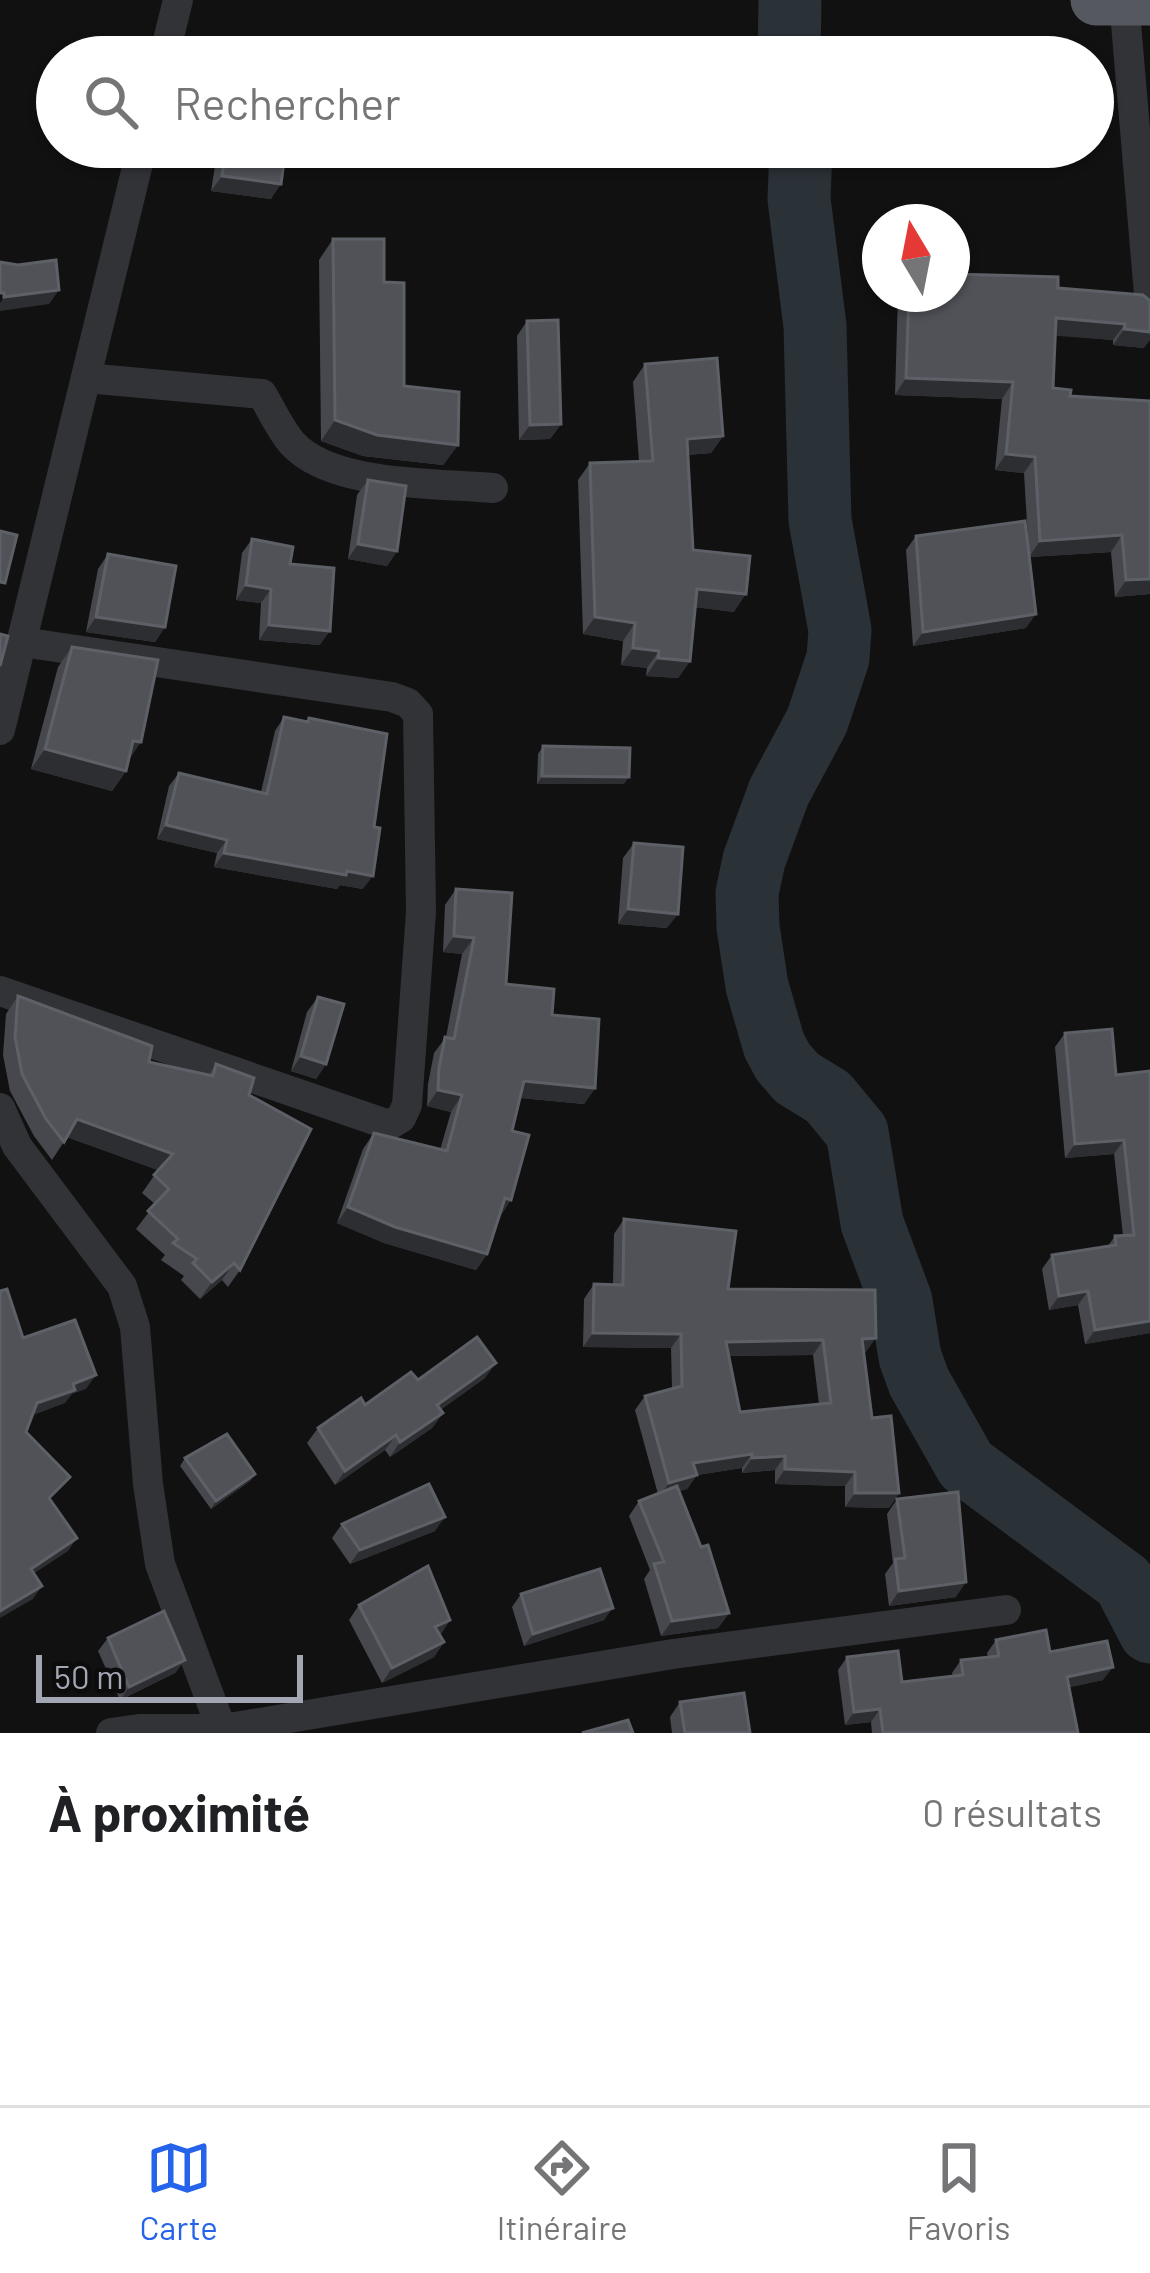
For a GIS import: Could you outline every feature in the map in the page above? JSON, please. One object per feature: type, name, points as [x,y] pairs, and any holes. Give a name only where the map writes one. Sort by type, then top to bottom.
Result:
[{"type":"highway","points":[[1096,0],[1150,0]]},
{"type":"street","points":[[169,36],[178,0]]},
{"type":"street","points":[[1124,0],[1150,306]]},
{"type":"street","points":[[0,730],[137,168]]},
{"type":"street","points":[[86,378],[262,394],[293,445],[332,468],[376,478],[493,488]]},
{"type":"street","points":[[0,992],[389,1125],[401,1118],[406,1105],[421,912],[418,714],[408,703],[392,697],[22,642]]},
{"type":"street","points":[[0,1108],[17,1146],[122,1286],[135,1327],[160,1564],[223,1731]]},
{"type":"street","points":[[111,1733],[223,1731],[673,1654],[1006,1610]]},
{"type":"building","points":[[223,168],[283,168],[281,184],[222,176]]},
{"type":"building","points":[[333,239],[384,239],[384,282],[404,283],[404,386],[459,392],[458,445],[377,435],[335,420]]},
{"type":"building","points":[[56,260],[59,290],[4,297],[0,293],[0,262],[18,265]]},
{"type":"building","points":[[970,275],[1058,277],[1058,288],[1143,295],[1150,301],[1150,332],[1124,329],[1125,324],[1056,318],[1053,388],[1071,390],[1070,396],[1150,401],[1150,579],[1126,580],[1122,535],[1040,541],[1035,457],[1006,454],[1013,382],[906,378],[908,312],[970,312]]},
{"type":"building","points":[[558,320],[561,424],[530,425],[527,321]]},
{"type":"building","points":[[717,358],[723,436],[687,439],[693,550],[750,556],[746,594],[697,589],[690,661],[658,658],[659,651],[633,648],[635,623],[595,617],[590,463],[653,461],[645,364]]},
{"type":"building","points":[[368,480],[406,486],[397,551],[358,544]]},
{"type":"building","points":[[1025,521],[1036,614],[923,632],[916,536]]},
{"type":"building","points":[[0,531],[17,535],[5,583],[0,582]]},
{"type":"building","points":[[252,539],[293,547],[290,564],[334,568],[330,631],[269,625],[271,589],[246,585]]},
{"type":"building","points":[[108,554],[176,566],[165,627],[96,617]]},
{"type":"building","points":[[0,634],[8,636],[0,666]]},
{"type":"building","points":[[72,647],[158,660],[141,742],[133,741],[126,771],[45,749]]},
{"type":"building","points":[[284,717],[387,734],[374,827],[380,828],[373,876],[224,853],[227,840],[166,825],[179,773],[267,794]]},
{"type":"building","points":[[543,746],[630,748],[629,777],[542,776]]},
{"type":"building","points":[[634,843],[683,847],[678,914],[628,909]]},
{"type":"building","points":[[456,889],[512,893],[506,984],[554,989],[552,1015],[599,1019],[595,1088],[524,1081],[512,1131],[529,1135],[511,1200],[505,1198],[487,1254],[395,1227],[348,1207],[374,1133],[447,1151],[462,1095],[438,1090],[439,1068],[445,1037],[454,1039],[474,938],[454,936]]},
{"type":"building","points":[[18,996],[152,1046],[149,1062],[213,1076],[216,1064],[254,1078],[249,1095],[311,1129],[240,1270],[234,1263],[212,1282],[193,1263],[197,1259],[173,1243],[178,1239],[148,1211],[169,1189],[154,1175],[173,1154],[77,1119],[64,1142],[22,1074],[15,1037]]},
{"type":"building","points":[[318,997],[344,1004],[326,1064],[301,1056]]},
{"type":"building","points":[[1112,1029],[1116,1075],[1150,1071],[1150,1321],[1095,1330],[1088,1291],[1059,1296],[1052,1255],[1116,1245],[1115,1236],[1134,1235],[1124,1140],[1075,1144],[1065,1033]]},
{"type":"building","points":[[624,1219],[736,1231],[728,1289],[875,1290],[876,1338],[862,1339],[872,1418],[891,1416],[899,1493],[855,1493],[855,1472],[785,1469],[785,1456],[752,1458],[752,1454],[693,1463],[697,1475],[669,1483],[645,1396],[682,1386],[681,1334],[593,1333],[594,1284],[623,1285]],"holes":[[[823,1340],[831,1403],[740,1412],[726,1342]]]},
{"type":"building","points":[[7,1289],[23,1338],[75,1320],[96,1375],[73,1384],[75,1390],[37,1403],[26,1432],[70,1477],[49,1498],[77,1538],[31,1569],[42,1586],[0,1611],[0,1291]]},
{"type":"building","points":[[477,1337],[496,1363],[437,1405],[443,1413],[400,1442],[396,1435],[345,1471],[318,1428],[361,1398],[365,1405],[411,1372],[418,1380]]},
{"type":"building","points":[[227,1434],[255,1474],[216,1501],[185,1458]]},
{"type":"building","points":[[429,1484],[445,1517],[360,1550],[342,1524]]},
{"type":"building","points":[[677,1486],[701,1547],[708,1545],[729,1613],[672,1621],[654,1564],[664,1562],[639,1501]]},
{"type":"building","points":[[958,1492],[966,1582],[899,1591],[895,1559],[905,1558],[897,1499]]},
{"type":"building","points":[[428,1566],[450,1620],[435,1627],[444,1642],[392,1668],[359,1605]]},
{"type":"building","points":[[600,1569],[613,1608],[533,1634],[521,1594]]},
{"type":"building","points":[[164,1611],[185,1660],[129,1687],[108,1638]]},
{"type":"building","points":[[1046,1630],[1050,1652],[1107,1641],[1113,1667],[1067,1677],[1078,1733],[883,1733],[880,1709],[854,1712],[847,1657],[898,1651],[902,1682],[963,1675],[961,1660],[999,1656],[996,1640]]},
{"type":"building","points":[[744,1693],[750,1733],[685,1733],[680,1702]]},
{"type":"building","points":[[628,1720],[633,1733],[582,1733]]},
{"type":"waterway","points":[[789,36],[790,0]]},
{"type":"waterway","points":[[800,168],[799,199],[815,326],[820,520],[840,630],[838,658],[817,721],[779,792],[754,860],[747,893],[757,986],[783,1062],[797,1078],[828,1097],[857,1132],[872,1223],[901,1301],[910,1357],[966,1465],[1124,1582],[1150,1632]]}]
